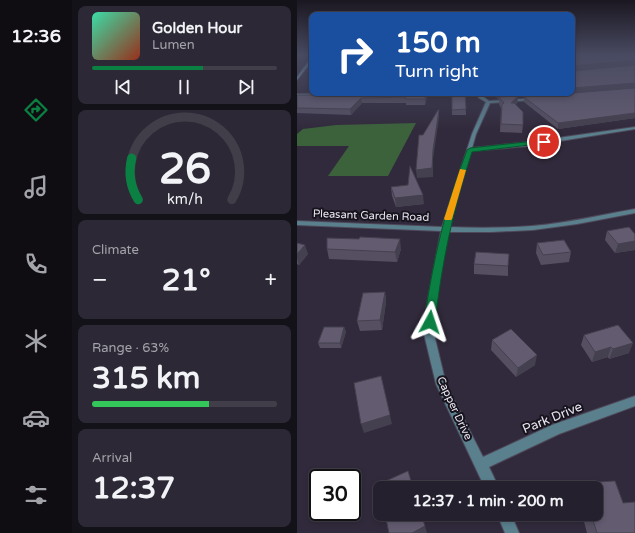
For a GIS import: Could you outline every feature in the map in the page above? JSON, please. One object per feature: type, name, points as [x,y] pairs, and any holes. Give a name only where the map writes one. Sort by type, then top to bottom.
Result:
[{"type":"street","points":[[297,95],[309,95]]},
{"type":"street","points":[[480,96],[488,102],[537,99]]},
{"type":"street","name":"Capper Drive","points":[[488,102],[474,134],[445,229],[430,309],[429,334],[441,384],[489,481]]},
{"type":"street","points":[[470,150],[529,144],[635,128]]},
{"type":"street","name":"Pleasant Garden Road","points":[[297,223],[445,229],[527,228],[566,224],[635,211]]},
{"type":"street","name":"Park Drive","points":[[481,464],[556,429],[635,401]]},
{"type":"street","points":[[507,521],[513,533]]},
{"type":"green space","points":[[416,123],[388,176],[328,176],[349,146],[297,146],[297,134],[303,129],[336,125]]},
{"type":"building","points":[[575,80],[635,80],[635,83],[575,88]]},
{"type":"building","points":[[635,88],[635,113],[558,123],[524,97],[575,96],[575,93]]},
{"type":"building","points":[[298,95],[426,96],[425,99],[405,99],[406,97],[361,98],[350,109],[297,108]]},
{"type":"building","points":[[452,96],[465,96],[466,109],[452,110]]},
{"type":"building","points":[[518,96],[511,103],[514,103],[523,112],[523,125],[501,124],[502,104],[504,103],[499,97]]},
{"type":"building","points":[[438,110],[432,168],[416,170],[419,135],[423,135]]},
{"type":"building","points":[[410,166],[423,195],[395,198],[391,187],[408,185]]},
{"type":"building","points":[[629,227],[635,234],[635,241],[618,244],[607,231]]},
{"type":"building","points":[[360,237],[400,239],[395,252],[327,249],[327,238],[359,239]]},
{"type":"building","points":[[564,240],[571,252],[543,255],[537,243]]},
{"type":"building","points":[[297,243],[305,245],[297,254]]},
{"type":"building","points":[[476,252],[509,254],[508,266],[474,264]]},
{"type":"building","points":[[385,292],[380,320],[357,321],[363,293]]},
{"type":"building","points":[[618,325],[633,343],[613,349],[611,347],[595,352],[584,335]]},
{"type":"building","points":[[324,327],[344,327],[340,343],[318,343]]},
{"type":"building","points":[[511,329],[537,355],[518,368],[492,340]]},
{"type":"building","points":[[381,376],[390,415],[361,424],[354,383]]},
{"type":"building","points":[[408,471],[411,481],[386,481]]},
{"type":"building","points":[[615,481],[623,503],[635,502],[635,533],[597,533],[593,521],[603,521],[603,482]]},
{"type":"building","points":[[386,521],[423,521],[425,526],[412,533],[389,533]]},
{"type":"slow traffic","points":[[448,219],[463,170]]},
{"type":"route","points":[[430,322],[430,309],[445,229],[470,150],[544,142]]}]
